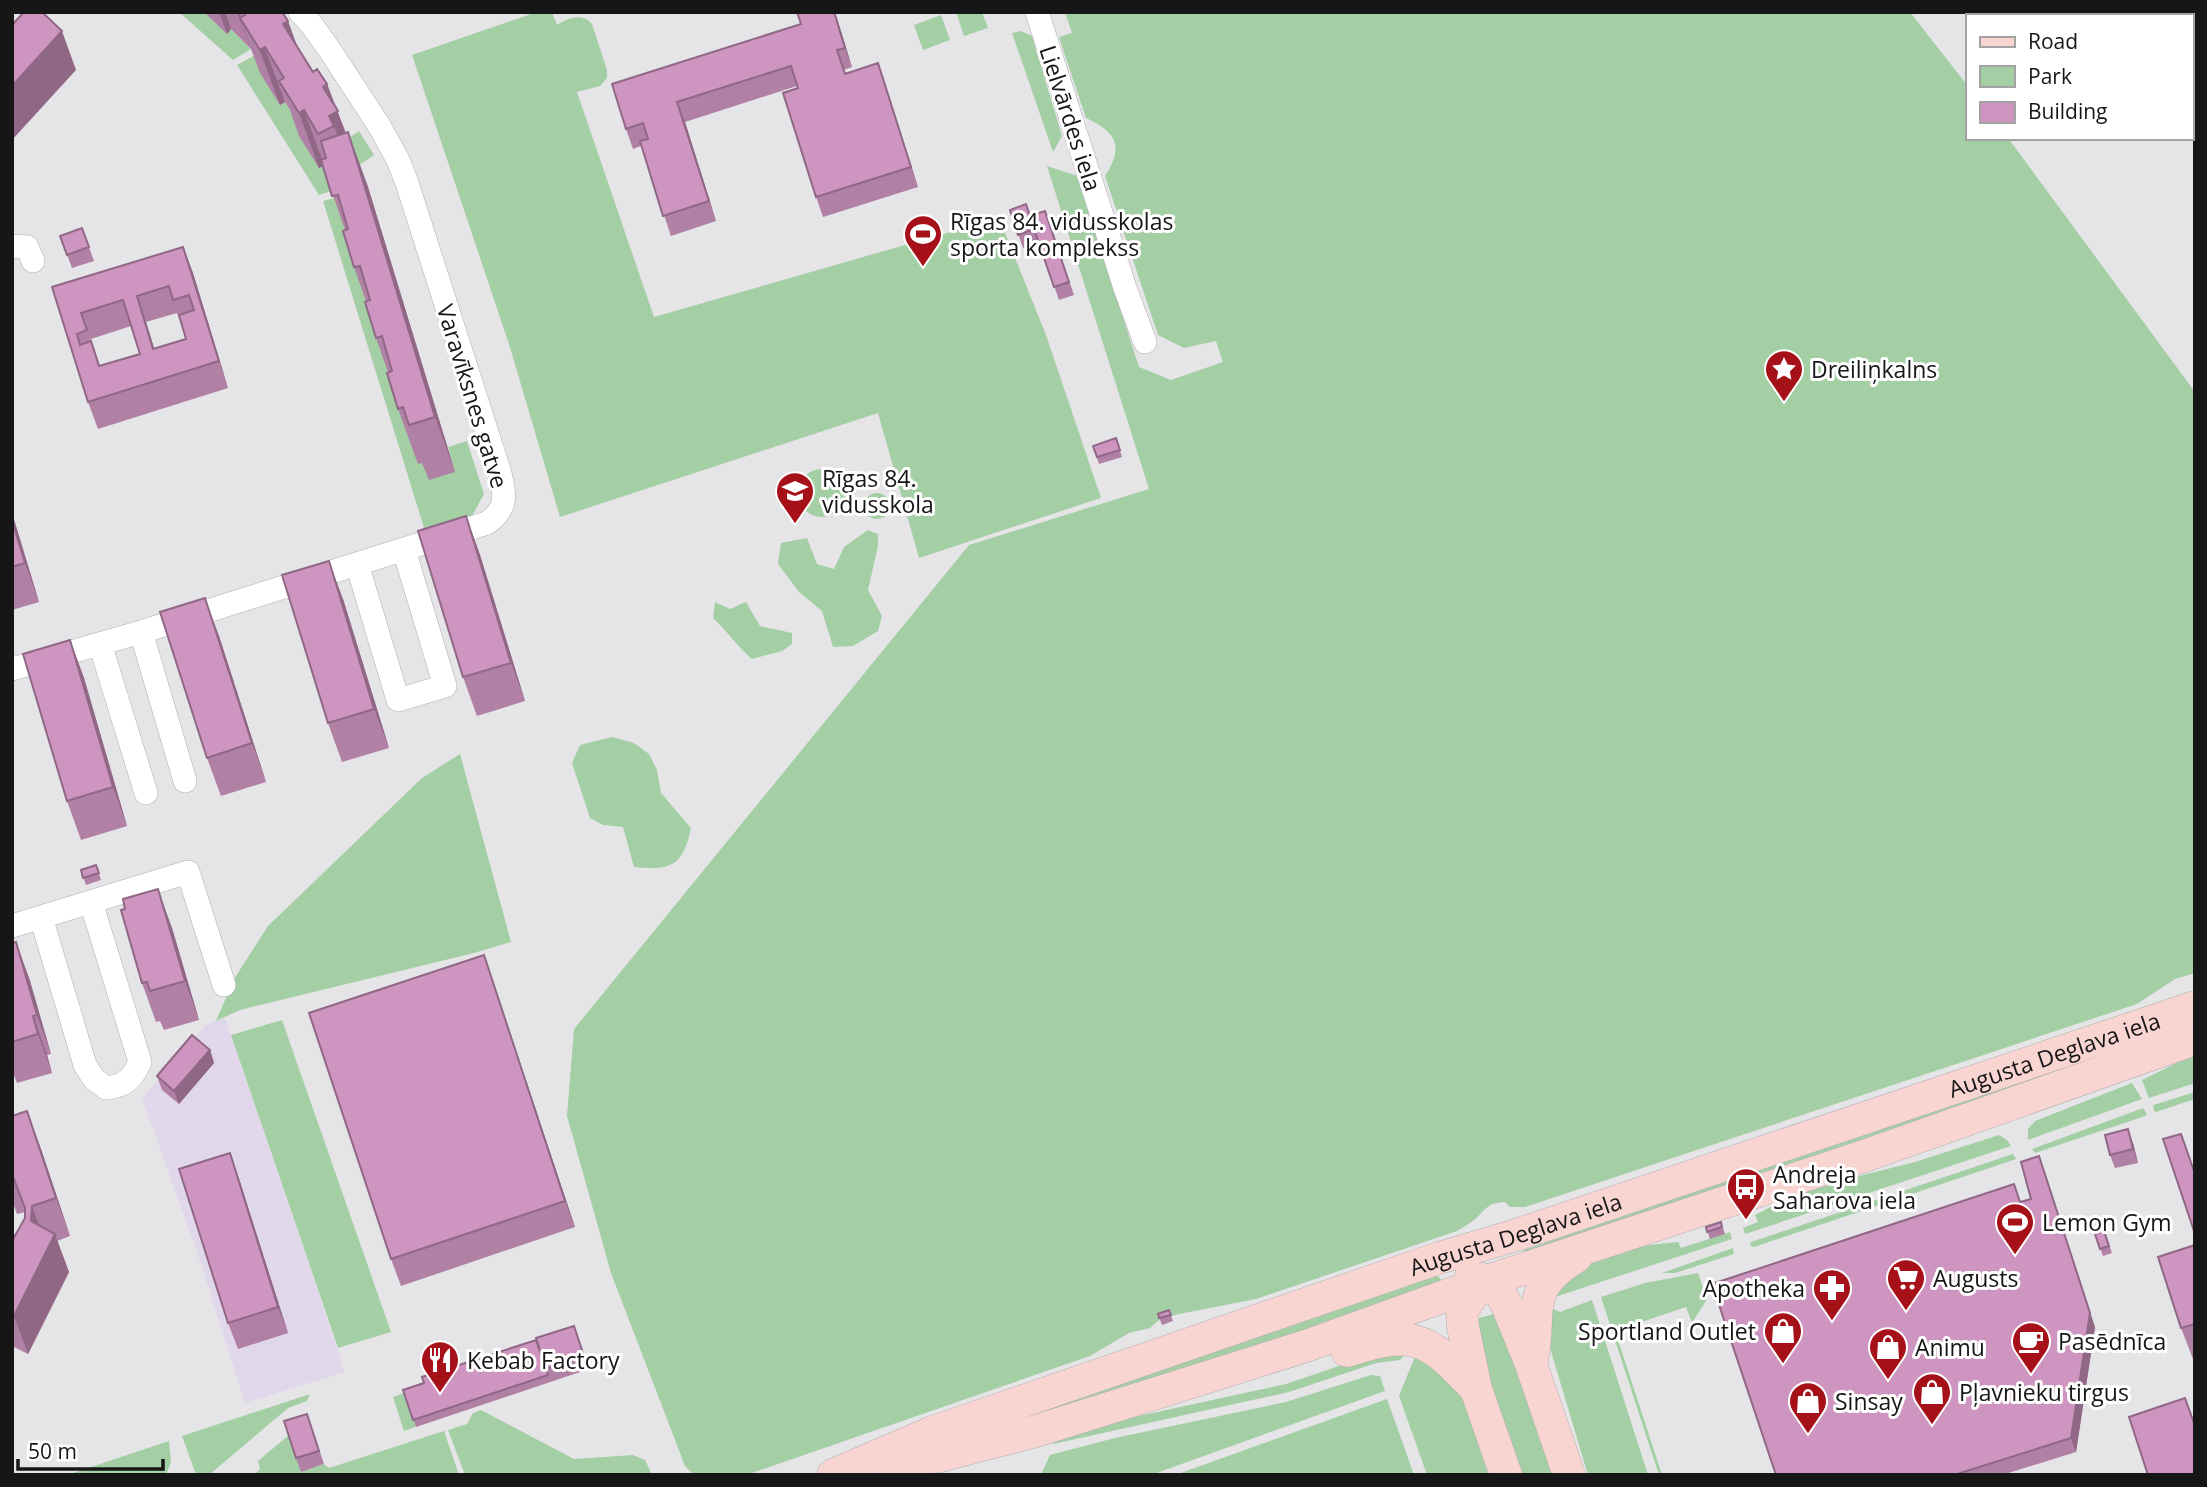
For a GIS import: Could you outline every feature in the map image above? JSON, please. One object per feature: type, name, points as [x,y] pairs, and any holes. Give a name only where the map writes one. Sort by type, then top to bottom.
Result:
[{"type":"main road","name":"Augusta Deglava iela","points":[[837,1473],[933,1432],[1439,1258],[1503,1239],[2195,1007]]},
{"type":"main road","name":"Augusta Deglava iela","points":[[837,1473],[940,1456],[1036,1430],[1306,1346],[1481,1283],[1867,1155],[2195,1039]]},
{"type":"main road","points":[[1503,1239],[1481,1283],[1462,1311],[1476,1389],[1506,1475]]},
{"type":"main road","points":[[1531,1364],[1536,1340],[1535,1313],[1538,1296],[1563,1265],[1592,1248]]},
{"type":"main road","points":[[1439,1258],[1461,1268],[1500,1293],[1531,1364],[1569,1475]]},
{"type":"main road","points":[[1306,1346],[1340,1353],[1370,1343],[1395,1339],[1419,1341],[1441,1353],[1476,1389]]},
{"type":"street","name":"Lielvārdes iela","points":[[1037,12],[1125,288],[1145,342]]},
{"type":"street","name":"Varavīksnes gatve","points":[[12,669],[141,632],[487,523],[503,508],[504,493],[500,473],[407,183],[380,127],[312,16]]},
{"type":"street","points":[[12,246],[27,247],[33,261]]},
{"type":"street","points":[[357,564],[398,700],[445,687],[404,550]]},
{"type":"street","points":[[141,632],[185,781]]},
{"type":"street","points":[[100,644],[146,793]]},
{"type":"street","points":[[12,926],[188,872],[224,985]]},
{"type":"street","points":[[41,917],[85,1065],[94,1079],[106,1088],[121,1087],[134,1076],[140,1062],[91,902]]},
{"type":"shaded area","points":[[225,1018],[345,1372],[245,1403],[198,1255],[142,1098],[206,1025]]},
{"type":"green space","points":[[179,12],[204,12],[227,33],[231,29],[251,49],[233,60]]},
{"type":"green space","name":"Rīgas 84. vidusskolas sporta komplekss","points":[[537,12],[552,12],[557,25],[570,18],[580,17],[592,24],[607,70],[607,78],[600,86],[577,92],[654,317],[999,218],[1046,335],[1101,498],[919,558],[878,413],[560,517],[509,344],[412,55]]},
{"type":"green space","points":[[956,12],[982,12],[988,28],[964,36]]},
{"type":"green space","points":[[1065,12],[1910,12],[1966,84],[1966,140],[2009,140],[2195,392],[2195,973],[2175,979],[2137,1004],[1525,1207],[1510,1207],[1505,1202],[1494,1204],[1457,1231],[1256,1299],[1174,1315],[1158,1321],[1150,1328],[1129,1333],[1090,1356],[746,1475],[694,1475],[685,1466],[611,1273],[567,1116],[574,1029],[969,545],[1149,489],[1047,166],[1077,176],[1139,367],[1171,380],[1223,362],[1216,341],[1184,348],[1158,335],[1105,176],[1114,157],[1114,141],[1105,129],[1086,118],[1059,37],[1072,33]]},
{"type":"green space","points":[[941,15],[950,40],[923,50],[914,25]]},
{"type":"green space","points":[[1021,31],[1032,36],[1062,136],[1053,152],[1012,33]]},
{"type":"green space","points":[[255,55],[280,105],[285,102],[338,189],[319,195],[237,65]]},
{"type":"green space","points":[[359,131],[374,155],[358,166],[343,142]]},
{"type":"green space","points":[[338,197],[423,462],[455,472],[448,447],[467,441],[484,494],[472,516],[425,531],[323,201]]},
{"type":"green space","points":[[822,469],[839,476],[846,493],[839,510],[822,517],[805,510],[798,493],[805,476]]},
{"type":"green space","points":[[877,493],[886,497],[890,506],[886,515],[877,519],[868,515],[864,506],[868,497]]},
{"type":"green space","points":[[868,530],[878,534],[878,546],[868,590],[882,616],[878,631],[853,646],[833,647],[822,611],[799,592],[778,564],[781,543],[807,538],[817,564],[834,569],[844,547]]},
{"type":"green space","points":[[715,602],[730,609],[746,602],[760,626],[792,633],[792,644],[782,651],[752,659],[713,618]]},
{"type":"green space","points":[[612,737],[634,743],[649,754],[657,770],[661,793],[691,828],[684,851],[673,863],[657,868],[634,867],[623,827],[603,825],[590,818],[572,763],[580,745]]},
{"type":"green space","points":[[460,754],[511,942],[240,1010],[216,1021],[234,979],[268,926],[422,778]]},
{"type":"green space","points":[[2195,1018],[2195,1028],[1526,1258],[1524,1250]]},
{"type":"green space","points":[[282,1020],[391,1332],[338,1348],[231,1035]]},
{"type":"green space","points":[[2195,1054],[2195,1083],[2149,1098],[2142,1080]]},
{"type":"green space","points":[[2132,1083],[2142,1099],[2028,1140],[2028,1129],[2035,1121]]},
{"type":"green space","points":[[2195,1092],[2195,1099],[2154,1111],[2153,1105]]},
{"type":"green space","points":[[2143,1108],[2147,1114],[2145,1116],[2035,1153],[2032,1149]]},
{"type":"green space","points":[[1999,1135],[2011,1146],[1745,1234],[1743,1228],[1758,1222],[1755,1215],[1803,1190],[1915,1162]]},
{"type":"green space","points":[[2013,1154],[2016,1159],[1754,1247],[1750,1245],[1751,1242]]},
{"type":"green space","points":[[1730,1232],[1732,1239],[1555,1297],[1551,1287],[1577,1267],[1639,1246],[1678,1242],[1681,1248]]},
{"type":"green space","points":[[1733,1248],[1734,1254],[1675,1273],[1662,1273]]},
{"type":"green space","points":[[1698,1273],[1707,1299],[1692,1323],[1686,1307],[1615,1331],[1662,1475],[1659,1475],[1601,1297],[1645,1283]]},
{"type":"green space","points":[[1435,1274],[1441,1279],[1440,1284],[1115,1395],[981,1431]]},
{"type":"green space","points":[[1592,1300],[1648,1475],[1588,1475],[1550,1348],[1544,1305],[1560,1312]]},
{"type":"green space","points":[[1497,1313],[1553,1475],[1519,1475],[1469,1321]]},
{"type":"green space","points":[[1407,1352],[1400,1360],[1376,1363],[1289,1392],[1053,1444],[1059,1436],[1070,1431],[1286,1384],[1368,1356]]},
{"type":"green space","points":[[1416,1354],[1430,1360],[1466,1398],[1492,1475],[1427,1475],[1399,1396]]},
{"type":"green space","points":[[1371,1375],[1380,1376],[1385,1391],[1151,1475],[1041,1475],[1050,1455],[1115,1438],[1286,1402]]},
{"type":"green space","points":[[404,1393],[416,1427],[404,1431],[393,1397]]},
{"type":"green space","points":[[310,1394],[307,1401],[288,1408],[209,1475],[196,1475],[182,1436]]},
{"type":"green space","points":[[1387,1399],[1414,1475],[1175,1475]]},
{"type":"green space","points":[[481,1410],[574,1459],[633,1455],[645,1460],[652,1475],[465,1475],[448,1430],[467,1424],[473,1413]]},
{"type":"green space","points":[[444,1431],[459,1475],[254,1475],[260,1469],[258,1461],[289,1435],[301,1472],[324,1464],[329,1468]]},
{"type":"green space","points":[[169,1441],[171,1462],[166,1475],[67,1475]]},
{"type":"building","points":[[24,12],[42,12],[62,31],[12,86],[12,25]]},
{"type":"building","points":[[243,12],[282,12],[288,21],[283,24],[313,72],[317,69],[327,84],[323,87],[338,111],[329,116],[334,126],[318,134],[304,110],[299,113],[279,81],[284,78],[265,47],[260,50],[240,18],[245,15]]},
{"type":"building","points":[[797,12],[834,12],[845,48],[837,50],[845,74],[878,63],[911,167],[816,197],[783,93],[798,88],[791,66],[677,102],[709,201],[663,216],[640,141],[648,139],[643,123],[626,129],[612,84],[801,24]]},
{"type":"building","points":[[348,132],[435,417],[409,425],[403,407],[398,409],[387,373],[392,371],[382,336],[376,338],[365,302],[370,300],[360,266],[354,267],[343,231],[348,229],[338,195],[332,196],[321,160],[326,158],[321,141]]},
{"type":"building","points":[[1026,204],[1030,216],[1045,211],[1069,282],[1054,287],[1034,229],[1018,235],[1010,210]]},
{"type":"building","points":[[82,228],[89,247],[67,255],[60,236]]},
{"type":"building","points":[[183,247],[219,361],[88,402],[52,287]],"holes":[[[169,286],[173,300],[189,295],[194,310],[179,315],[186,339],[153,349],[137,296]],[[123,300],[140,354],[99,366],[91,341],[80,345],[77,334],[87,330],[81,313]]]},
{"type":"building","points":[[1116,438],[1120,450],[1097,457],[1093,446]]},
{"type":"building","points":[[466,516],[511,663],[463,677],[418,531]]},
{"type":"building","points":[[12,520],[25,563],[12,567]]},
{"type":"building","points":[[329,561],[374,709],[328,723],[282,575]]},
{"type":"building","points":[[205,598],[252,743],[207,758],[160,612]]},
{"type":"building","points":[[70,640],[113,787],[67,801],[23,654]]},
{"type":"building","points":[[96,865],[99,873],[83,878],[81,870]]},
{"type":"building","points":[[158,889],[185,981],[150,991],[147,982],[142,983],[121,910],[125,909],[123,899]]},
{"type":"building","points":[[16,942],[37,1015],[33,1016],[38,1034],[12,1042],[12,943]]},
{"type":"building","points":[[484,955],[565,1201],[391,1259],[309,1013]]},
{"type":"building","points":[[192,1035],[210,1050],[174,1091],[157,1076]]},
{"type":"building","points":[[27,1111],[56,1198],[32,1206],[31,1221],[55,1234],[14,1316],[12,1241],[25,1218],[25,1208],[12,1174],[12,1116]]},
{"type":"building","points":[[2128,1129],[2133,1149],[2110,1155],[2105,1135]]},
{"type":"building","points":[[2181,1134],[2195,1174],[2195,1234],[2163,1139]]},
{"type":"building","points":[[230,1153],[278,1307],[228,1323],[179,1169]]},
{"type":"building","name":"Augusts","points":[[2039,1156],[2090,1313],[2071,1438],[1954,1475],[1776,1475],[1712,1284],[2014,1184],[2020,1202],[2031,1199],[2021,1162]]},
{"type":"building","points":[[1721,1222],[1722,1227],[1707,1232],[1706,1227]]},
{"type":"building","points":[[2104,1231],[2109,1246],[2100,1249],[2095,1234]]},
{"type":"building","points":[[2195,1245],[2195,1324],[2181,1328],[2158,1257]]},
{"type":"building","points":[[1169,1310],[1171,1315],[1159,1318],[1158,1314]]},
{"type":"building","points":[[574,1326],[584,1356],[546,1369],[536,1338]]},
{"type":"building","points":[[536,1340],[548,1375],[413,1420],[403,1390],[424,1383],[422,1377]]},
{"type":"building","points":[[2185,1398],[2195,1426],[2195,1475],[2148,1475],[2129,1417]]},
{"type":"building","points":[[307,1414],[319,1451],[296,1458],[284,1421]]},
{"type":"place","name":"Rīgas 84. vidusskolas sporta komplekss","points":[[923,268]]},
{"type":"place","name":"Dreiliņkalns","points":[[1784,403]]},
{"type":"place","name":"Rīgas 84. vidusskola","points":[[795,525]]},
{"type":"place","name":"Andreja Saharova iela","points":[[1746,1221]]},
{"type":"place","name":"Lemon Gym","points":[[2015,1256]]},
{"type":"place","name":"Augusts","points":[[1906,1312]]},
{"type":"place","name":"Apotheka","points":[[1832,1322]]},
{"type":"place","name":"Sportland Outlet","points":[[1783,1365]]},
{"type":"place","name":"Pasēdnīca","points":[[2031,1375]]},
{"type":"place","name":"Animu","points":[[1888,1381]]},
{"type":"place","name":"Kebab Factory","points":[[440,1394]]},
{"type":"place","name":"Pļavnieku tirgus","points":[[1932,1426]]},
{"type":"place","name":"Sinsay","points":[[1808,1435]]}]
